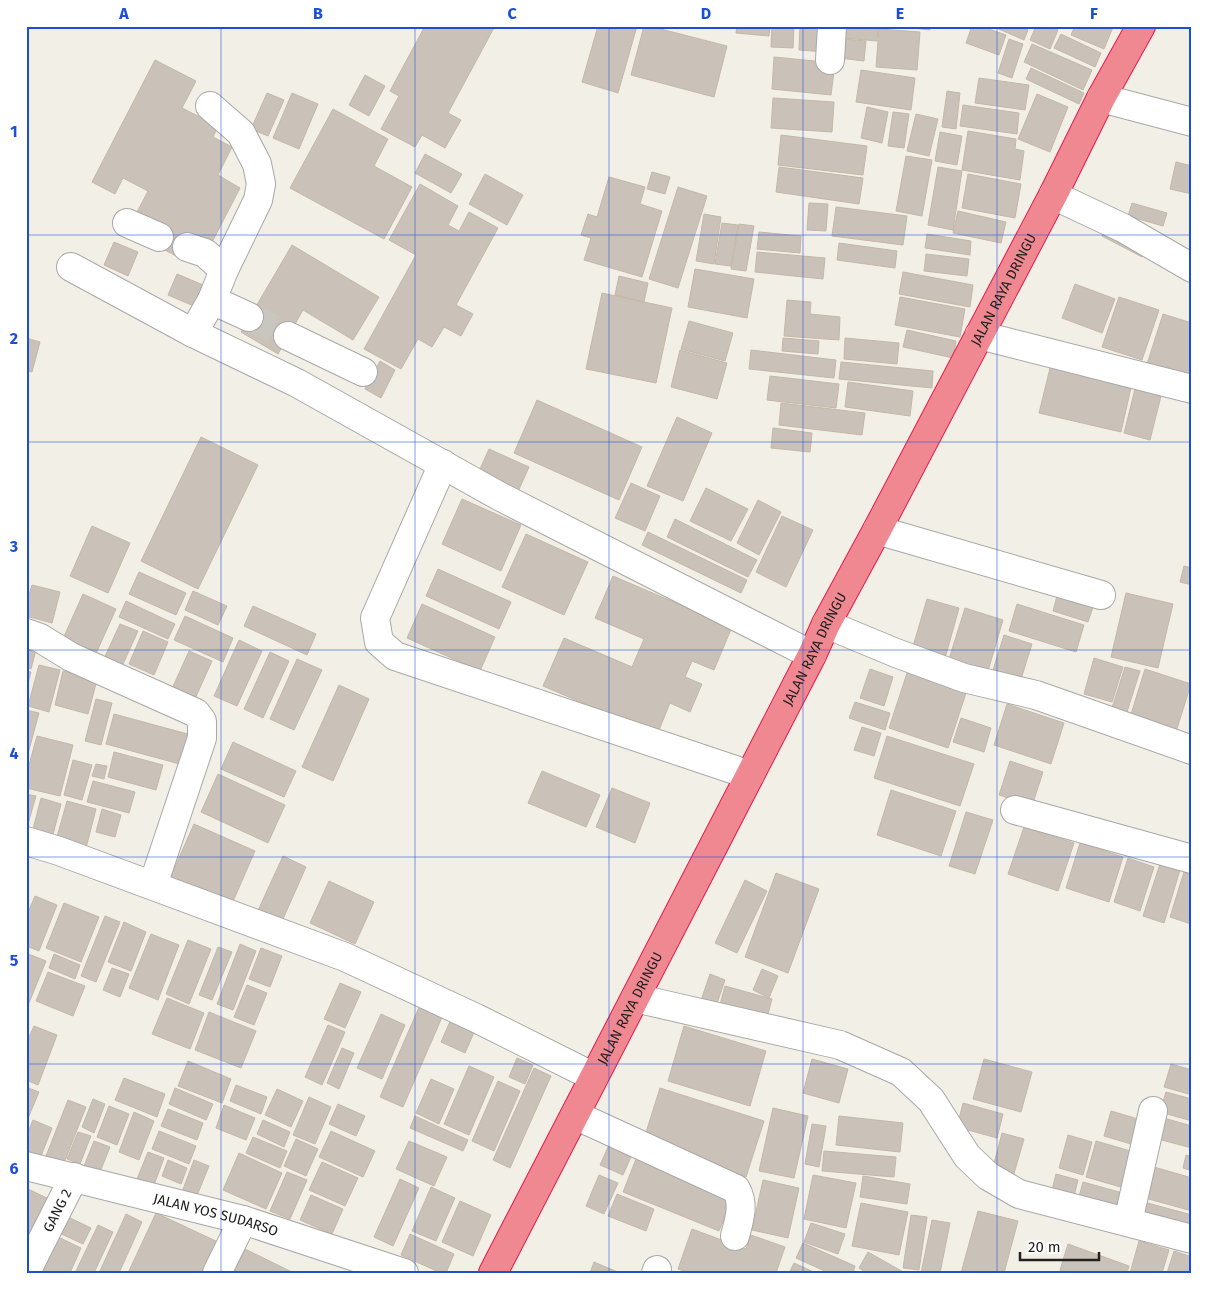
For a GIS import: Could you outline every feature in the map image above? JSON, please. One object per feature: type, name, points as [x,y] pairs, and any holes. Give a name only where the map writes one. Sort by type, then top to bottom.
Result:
[{"type":"highway","name":"JALAN RAYA DRINGU","points":[[498,1271],[594,1078],[812,655],[826,624],[1053,195],[1101,98],[1141,26]]},
{"type":"street","points":[[830,60],[832,26]]},
{"type":"street","points":[[1101,98],[1192,122]]},
{"type":"street","points":[[193,333],[212,300],[224,270],[258,200],[261,184],[257,164],[241,133],[210,106]]},
{"type":"street","points":[[1053,195],[1122,228],[1192,268]]},
{"type":"street","points":[[127,223],[159,237]]},
{"type":"street","points":[[187,247],[205,253],[224,270]]},
{"type":"street","points":[[71,267],[193,333],[296,383],[501,497],[812,655]]},
{"type":"street","points":[[212,300],[249,317]]},
{"type":"street","points":[[978,335],[1192,389]]},
{"type":"street","points":[[288,336],[363,372]]},
{"type":"street","points":[[443,464],[374,618],[379,642],[395,656],[750,775]]},
{"type":"street","points":[[877,530],[1101,595]]},
{"type":"street","points":[[826,624],[964,678],[1036,694],[1192,750]]},
{"type":"street","points":[[26,633],[40,638],[71,657],[196,712],[202,722],[202,738],[153,885]]},
{"type":"street","points":[[1015,810],[1192,859]]},
{"type":"street","points":[[26,842],[59,851],[345,957],[476,1018],[594,1078]]},
{"type":"street","points":[[635,998],[840,1045],[902,1072],[930,1100],[967,1156],[988,1176],[1019,1194],[1192,1239]]},
{"type":"street","points":[[1128,1222],[1153,1111]]},
{"type":"street","points":[[575,1116],[736,1189],[741,1198],[741,1211],[735,1236]]},
{"type":"street","name":"JALAN YOS SUDARSO","points":[[26,1166],[243,1220],[404,1273]]},
{"type":"street","name":"GANG 2","points":[[26,1272],[74,1177]]},
{"type":"street","points":[[217,1273],[243,1220]]},
{"type":"building","points":[[425,26],[495,26],[448,113],[461,120],[445,148],[422,135],[415,147],[381,129],[399,96],[390,91]]},
{"type":"building","points":[[598,26],[637,26],[618,93],[582,82]]},
{"type":"building","points":[[644,26],[727,46],[714,97],[631,75]]},
{"type":"building","points":[[737,26],[770,26],[769,36],[736,33]]},
{"type":"building","points":[[772,26],[794,26],[793,48],[771,47]]},
{"type":"building","points":[[800,26],[827,26],[825,52],[799,50]]},
{"type":"building","points":[[834,26],[878,26],[877,41],[833,37]]},
{"type":"building","points":[[896,26],[930,26],[930,30]]},
{"type":"building","points":[[972,26],[980,26],[1006,35],[999,55],[966,43]]},
{"type":"building","points":[[992,26],[1019,26],[1028,30],[1024,40]]},
{"type":"building","points":[[1036,26],[1049,26],[1058,30],[1050,49],[1030,40]]},
{"type":"building","points":[[1075,26],[1113,27],[1104,49],[1071,35]]},
{"type":"building","points":[[879,29],[920,32],[917,70],[876,67]]},
{"type":"building","points":[[1061,34],[1101,53],[1095,67],[1054,48]]},
{"type":"building","points":[[833,38],[866,41],[864,61],[831,57]]},
{"type":"building","points":[[1009,39],[1023,44],[1012,78],[998,73]]},
{"type":"building","points":[[1032,44],[1092,70],[1083,90],[1024,62]]},
{"type":"building","points":[[774,57],[835,63],[831,95],[772,89]]},
{"type":"building","points":[[155,60],[196,81],[182,108],[218,126],[213,137],[232,147],[218,175],[240,188],[209,248],[182,259],[155,245],[135,216],[148,191],[123,178],[115,194],[92,182]]},
{"type":"building","points":[[1031,68],[1084,93],[1079,104],[1026,79]]},
{"type":"building","points":[[861,70],[915,78],[911,110],[856,102]]},
{"type":"building","points":[[365,75],[385,86],[369,116],[349,105]]},
{"type":"building","points":[[979,78],[1029,85],[1025,110],[975,103]]},
{"type":"building","points":[[947,91],[960,93],[956,129],[942,127]]},
{"type":"building","points":[[267,93],[284,100],[268,136],[251,129]]},
{"type":"building","points":[[292,93],[318,104],[299,149],[273,138]]},
{"type":"building","points":[[1037,94],[1068,107],[1050,152],[1018,139]]},
{"type":"building","points":[[773,98],[834,102],[832,132],[771,128]]},
{"type":"building","points":[[963,105],[1019,113],[1017,134],[960,126]]},
{"type":"building","points":[[867,107],[888,112],[882,143],[861,138]]},
{"type":"building","points":[[333,109],[388,139],[374,166],[412,187],[384,239],[290,188]]},
{"type":"building","points":[[893,112],[909,114],[904,148],[888,146]]},
{"type":"building","points":[[916,114],[938,119],[929,156],[907,151]]},
{"type":"building","points":[[968,131],[1016,139],[1015,149],[1024,151],[1020,180],[962,170]]},
{"type":"building","points":[[940,132],[962,136],[957,165],[935,161]]},
{"type":"building","points":[[781,135],[867,146],[863,175],[778,165]]},
{"type":"building","points":[[425,154],[462,174],[451,193],[415,173]]},
{"type":"building","points":[[906,156],[932,160],[922,216],[896,211]]},
{"type":"building","points":[[1176,162],[1192,166],[1192,194],[1170,189]]},
{"type":"building","points":[[779,167],[863,178],[859,204],[776,192]]},
{"type":"building","points":[[938,167],[962,171],[953,230],[928,225]]},
{"type":"building","points":[[652,172],[670,177],[665,194],[647,189]]},
{"type":"building","points":[[485,174],[523,195],[507,225],[469,204]]},
{"type":"building","points":[[968,174],[1021,184],[1015,218],[962,208]]},
{"type":"building","points":[[609,177],[645,187],[640,204],[662,211],[642,277],[584,260],[591,238],[581,235],[588,214],[597,217]]},
{"type":"building","points":[[420,184],[458,206],[448,225],[459,231],[469,212],[498,228],[456,305],[473,314],[461,336],[444,327],[432,347],[418,339],[401,369],[364,349],[416,255],[389,240]]},
{"type":"building","points":[[678,187],[707,196],[678,288],[649,279]]},
{"type":"building","points":[[809,203],[828,204],[826,231],[807,230]]},
{"type":"building","points":[[1132,203],[1167,213],[1163,226],[1128,216]]},
{"type":"building","points":[[836,207],[907,216],[903,245],[832,236]]},
{"type":"building","points":[[958,211],[1006,222],[1001,243],[953,233]]},
{"type":"building","points":[[704,214],[721,217],[714,264],[696,261]]},
{"type":"building","points":[[722,223],[738,225],[731,266],[715,264]]},
{"type":"building","points":[[739,224],[754,226],[746,271],[731,269]]},
{"type":"building","points":[[1107,226],[1147,247],[1142,257],[1102,236]]},
{"type":"building","points":[[759,232],[801,236],[800,253],[757,249]]},
{"type":"building","points":[[927,234],[971,241],[970,255],[925,248]]},
{"type":"building","points":[[114,242],[138,252],[128,276],[104,265]]},
{"type":"building","points":[[839,243],[897,251],[895,268],[837,260]]},
{"type":"building","points":[[292,245],[379,297],[353,340],[303,310],[278,354],[241,332]]},
{"type":"building","points":[[757,252],[825,258],[823,279],[755,272]]},
{"type":"building","points":[[926,254],[969,259],[967,276],[924,271]]},
{"type":"building","points":[[695,269],[754,279],[747,318],[688,307]]},
{"type":"building","points":[[903,272],[973,285],[970,307],[899,294]]},
{"type":"building","points":[[177,274],[203,285],[194,306],[168,295]]},
{"type":"building","points":[[619,276],[648,283],[644,302],[615,295]]},
{"type":"building","points":[[1075,284],[1115,299],[1102,333],[1062,318]]},
{"type":"building","points":[[602,293],[672,308],[656,383],[586,369]]},
{"type":"building","points":[[900,297],[965,309],[960,337],[895,325]]},
{"type":"building","points":[[1119,297],[1159,310],[1142,360],[1102,347]]},
{"type":"building","points":[[787,300],[811,302],[810,314],[840,317],[839,340],[784,336]]},
{"type":"building","points":[[1163,314],[1192,323],[1192,368],[1189,377],[1147,364]]},
{"type":"building","points":[[689,321],[733,333],[725,361],[681,349]]},
{"type":"building","points":[[907,330],[956,341],[953,358],[903,347]]},
{"type":"building","points":[[26,338],[40,342],[32,372],[26,370]]},
{"type":"building","points":[[783,338],[819,341],[818,354],[782,351]]},
{"type":"building","points":[[845,338],[899,343],[897,364],[844,359]]},
{"type":"building","points":[[680,350],[727,363],[717,399],[671,387]]},
{"type":"building","points":[[751,350],[836,360],[834,378],[749,369]]},
{"type":"building","points":[[380,361],[395,370],[381,398],[365,389]]},
{"type":"building","points":[[841,362],[933,371],[932,388],[839,379]]},
{"type":"building","points":[[1051,364],[1132,383],[1121,432],[1039,413]]},
{"type":"building","points":[[770,376],[839,384],[836,408],[767,400]]},
{"type":"building","points":[[848,382],[913,391],[910,416],[845,407]]},
{"type":"building","points":[[1136,385],[1162,392],[1150,440],[1124,433]]},
{"type":"building","points":[[537,400],[642,447],[619,500],[514,453]]},
{"type":"building","points":[[781,403],[865,413],[862,435],[779,425]]},
{"type":"building","points":[[677,417],[712,433],[683,501],[647,486]]},
{"type":"building","points":[[773,428],[812,433],[810,452],[771,448]]},
{"type":"building","points":[[201,437],[258,465],[198,589],[141,561]]},
{"type":"building","points":[[489,449],[529,467],[516,496],[476,478]]},
{"type":"building","points":[[631,483],[660,496],[645,531],[615,518]]},
{"type":"building","points":[[706,488],[748,509],[731,541],[690,521]]},
{"type":"building","points":[[462,499],[521,525],[501,571],[442,544]]},
{"type":"building","points":[[758,500],[781,512],[759,555],[737,543]]},
{"type":"building","points":[[782,516],[813,530],[786,587],[756,572]]},
{"type":"building","points":[[675,519],[757,560],[748,577],[667,537]]},
{"type":"building","points":[[92,526],[130,543],[108,593],[70,576]]},
{"type":"building","points":[[648,532],[747,580],[741,593],[642,545]]},
{"type":"building","points":[[526,534],[588,562],[564,615],[502,587]]},
{"type":"building","points":[[1184,566],[1192,568],[1192,585],[1180,582]]},
{"type":"building","points":[[438,569],[511,602],[499,629],[426,596]]},
{"type":"building","points":[[139,572],[186,593],[176,615],[129,594]]},
{"type":"building","points":[[613,576],[732,627],[714,670],[692,661],[685,677],[702,684],[690,712],[670,703],[657,735],[543,686],[564,638],[632,667],[644,639],[595,618]]},
{"type":"building","points":[[32,585],[60,592],[52,623],[26,616],[26,605]]},
{"type":"building","points":[[193,591],[227,606],[218,625],[185,610]]},
{"type":"building","points":[[1126,593],[1173,604],[1158,668],[1111,657]]},
{"type":"building","points":[[83,594],[116,609],[94,658],[61,643]]},
{"type":"building","points":[[1057,596],[1093,607],[1088,622],[1053,611]]},
{"type":"building","points":[[927,599],[959,608],[944,662],[911,653]]},
{"type":"building","points":[[126,601],[175,624],[168,639],[119,617]]},
{"type":"building","points":[[422,604],[495,637],[480,671],[407,638]]},
{"type":"building","points":[[1017,604],[1084,625],[1076,652],[1009,631]]},
{"type":"building","points":[[253,606],[316,634],[307,655],[244,626]]},
{"type":"building","points":[[965,608],[1003,620],[988,671],[949,659]]},
{"type":"building","points":[[185,616],[233,638],[223,662],[174,640]]},
{"type":"building","points":[[120,624],[138,631],[119,673],[101,665]]},
{"type":"building","points":[[143,631],[168,642],[154,675],[129,664]]},
{"type":"building","points":[[1004,635],[1032,644],[1021,679],[993,670]]},
{"type":"building","points":[[26,639],[38,642],[31,669],[26,667]]},
{"type":"building","points":[[239,640],[262,651],[237,706],[214,696]]},
{"type":"building","points":[[189,651],[212,661],[194,701],[171,691]]},
{"type":"building","points":[[270,652],[289,661],[263,718],[244,709]]},
{"type":"building","points":[[1094,658],[1123,667],[1112,702],[1084,694]]},
{"type":"building","points":[[297,659],[322,670],[294,730],[270,719]]},
{"type":"building","points":[[39,665],[60,670],[49,712],[28,706]]},
{"type":"building","points":[[1125,667],[1140,671],[1126,715],[1111,711]]},
{"type":"building","points":[[870,669],[893,677],[884,706],[860,698]]},
{"type":"building","points":[[1145,669],[1191,684],[1174,738],[1128,724]]},
{"type":"building","points":[[908,670],[967,690],[948,748],[889,728]]},
{"type":"building","points":[[26,671],[31,672],[26,691]]},
{"type":"building","points":[[63,671],[97,680],[88,714],[55,705]]},
{"type":"building","points":[[339,685],[369,699],[333,781],[302,767]]},
{"type":"building","points":[[96,699],[112,703],[101,745],[85,741]]},
{"type":"building","points":[[855,702],[890,713],[885,730],[849,718]]},
{"type":"building","points":[[1007,704],[1064,723],[1051,764],[994,745]]},
{"type":"building","points":[[26,710],[39,713],[26,761]]},
{"type":"building","points":[[114,714],[195,736],[187,766],[106,744]]},
{"type":"building","points":[[961,718],[991,728],[984,752],[953,742]]},
{"type":"building","points":[[862,727],[881,733],[874,756],[854,750]]},
{"type":"building","points":[[37,736],[73,745],[60,796],[26,788],[26,776]]},
{"type":"building","points":[[887,736],[974,764],[960,806],[874,778]]},
{"type":"building","points":[[233,742],[296,771],[284,797],[221,769]]},
{"type":"building","points":[[114,752],[163,765],[156,790],[108,777]]},
{"type":"building","points":[[73,760],[92,765],[82,800],[64,795]]},
{"type":"building","points":[[1010,761],[1043,772],[1032,806],[999,795]]},
{"type":"building","points":[[96,764],[107,766],[104,779],[92,776]]},
{"type":"building","points":[[542,771],[600,795],[586,827],[528,803]]},
{"type":"building","points":[[218,774],[285,805],[268,843],[201,812]]},
{"type":"building","points":[[93,781],[135,792],[129,813],[87,802]]},
{"type":"building","points":[[612,788],[650,803],[635,843],[596,827]]},
{"type":"building","points":[[891,790],[956,811],[941,856],[877,835]]},
{"type":"building","points":[[26,794],[36,796],[26,831]]},
{"type":"building","points":[[41,798],[61,804],[51,842],[31,837]]},
{"type":"building","points":[[67,801],[96,809],[85,852],[55,844]]},
{"type":"building","points":[[102,809],[121,815],[115,837],[96,832]]},
{"type":"building","points":[[966,812],[993,820],[975,874],[949,866]]},
{"type":"building","points":[[194,824],[255,851],[231,906],[170,878]]},
{"type":"building","points":[[1024,827],[1074,843],[1058,891],[1008,874]]},
{"type":"building","points":[[1080,843],[1123,857],[1109,902],[1066,888]]},
{"type":"building","points":[[283,856],[306,867],[279,928],[255,917]]},
{"type":"building","points":[[1128,858],[1154,867],[1140,911],[1114,902]]},
{"type":"building","points":[[1160,864],[1180,870],[1164,923],[1143,916]]},
{"type":"building","points":[[1184,872],[1192,875],[1191,924],[1170,917]]},
{"type":"building","points":[[776,873],[819,889],[788,973],[745,957]]},
{"type":"building","points":[[745,880],[767,891],[737,953],[715,943]]},
{"type":"building","points":[[329,881],[374,902],[355,944],[310,923]]},
{"type":"building","points":[[35,896],[57,905],[39,951],[26,946],[26,917]]},
{"type":"building","points":[[64,903],[99,917],[81,962],[46,948]]},
{"type":"building","points":[[105,916],[120,922],[96,982],[81,976]]},
{"type":"building","points":[[124,922],[146,932],[131,971],[108,962]]},
{"type":"building","points":[[151,934],[179,945],[158,1000],[129,988]]},
{"type":"building","points":[[188,940],[211,949],[189,1004],[166,994]]},
{"type":"building","points":[[240,944],[256,951],[233,1010],[217,1004]]},
{"type":"building","points":[[218,947],[232,952],[212,1000],[199,995]]},
{"type":"building","points":[[261,948],[282,956],[270,987],[249,979]]},
{"type":"building","points":[[26,953],[46,961],[29,1003],[26,1002]]},
{"type":"building","points":[[54,954],[80,965],[75,979],[49,968]]},
{"type":"building","points":[[112,968],[129,974],[120,997],[103,990]]},
{"type":"building","points":[[762,969],[778,976],[769,998],[753,990]]},
{"type":"building","points":[[48,972],[85,986],[73,1016],[36,1001]]},
{"type":"building","points":[[710,974],[725,980],[714,1012],[699,1006]]},
{"type":"building","points":[[340,983],[361,992],[345,1028],[324,1019]]},
{"type":"building","points":[[247,985],[267,993],[254,1025],[234,1017]]},
{"type":"building","points":[[725,986],[772,999],[765,1025],[718,1012]]},
{"type":"building","points":[[167,998],[204,1013],[190,1049],[152,1034]]},
{"type":"building","points":[[420,1005],[443,1015],[403,1107],[380,1097]]},
{"type":"building","points":[[209,1012],[256,1031],[241,1068],[195,1050]]},
{"type":"building","points":[[381,1014],[405,1025],[382,1079],[357,1068]]},
{"type":"building","points":[[452,1017],[476,1028],[465,1053],[441,1042]]},
{"type":"building","points":[[328,1025],[345,1032],[322,1085],[305,1077]]},
{"type":"building","points":[[34,1026],[57,1035],[38,1085],[26,1080],[26,1044]]},
{"type":"building","points":[[684,1026],[766,1051],[750,1106],[668,1081]]},
{"type":"building","points":[[342,1048],[354,1053],[339,1089],[327,1083]]},
{"type":"building","points":[[517,1058],[533,1065],[525,1084],[509,1077]]},
{"type":"building","points":[[812,1059],[848,1069],[839,1103],[803,1093]]},
{"type":"building","points":[[984,1059],[1032,1072],[1021,1112],[973,1099]]},
{"type":"building","points":[[188,1061],[231,1079],[222,1103],[178,1086]]},
{"type":"building","points":[[1171,1064],[1192,1070],[1192,1095],[1164,1087]]},
{"type":"building","points":[[469,1066],[494,1077],[469,1135],[444,1124]]},
{"type":"building","points":[[534,1068],[551,1076],[510,1168],[493,1160]]},
{"type":"building","points":[[124,1078],[165,1094],[157,1117],[115,1100]]},
{"type":"building","points":[[431,1079],[454,1089],[439,1124],[416,1113]]},
{"type":"building","points":[[498,1081],[520,1091],[494,1151],[472,1141]]},
{"type":"building","points":[[236,1085],[267,1097],[261,1114],[230,1101]]},
{"type":"building","points":[[26,1087],[39,1092],[26,1123]]},
{"type":"building","points":[[175,1088],[213,1104],[206,1120],[169,1104]]},
{"type":"building","points":[[660,1088],[764,1121],[746,1177],[642,1145]]},
{"type":"building","points":[[277,1089],[303,1101],[291,1127],[265,1115]]},
{"type":"building","points":[[1166,1092],[1192,1099],[1192,1121],[1160,1112]]},
{"type":"building","points":[[309,1097],[331,1107],[315,1144],[293,1135]]},
{"type":"building","points":[[93,1099],[105,1104],[94,1133],[82,1127]]},
{"type":"building","points":[[68,1100],[86,1107],[64,1163],[46,1156]]},
{"type":"building","points":[[963,1103],[1003,1114],[997,1138],[957,1127]]},
{"type":"building","points":[[338,1104],[365,1116],[356,1136],[329,1124]]},
{"type":"building","points":[[224,1105],[255,1118],[246,1140],[216,1128]]},
{"type":"building","points":[[109,1106],[129,1114],[117,1145],[97,1137]]},
{"type":"building","points":[[773,1108],[808,1116],[794,1178],[759,1171]]},
{"type":"building","points":[[168,1109],[203,1123],[197,1140],[161,1126]]},
{"type":"building","points":[[1111,1111],[1148,1122],[1141,1147],[1104,1136]]},
{"type":"building","points":[[134,1112],[154,1121],[139,1160],[119,1152]]},
{"type":"building","points":[[415,1116],[468,1140],[463,1151],[410,1128]]},
{"type":"building","points":[[839,1116],[903,1123],[900,1152],[836,1145]]},
{"type":"building","points":[[1160,1117],[1192,1126],[1192,1148],[1154,1138]]},
{"type":"building","points":[[33,1120],[52,1128],[41,1156],[26,1151],[26,1137]]},
{"type":"building","points":[[263,1120],[290,1132],[284,1147],[257,1134]]},
{"type":"building","points":[[812,1124],[826,1126],[819,1167],[805,1164]]},
{"type":"building","points":[[159,1131],[196,1146],[189,1164],[152,1149]]},
{"type":"building","points":[[331,1131],[375,1151],[363,1177],[319,1157]]},
{"type":"building","points":[[78,1132],[91,1136],[80,1164],[67,1159]]},
{"type":"building","points":[[1002,1133],[1024,1139],[1013,1177],[992,1171]]},
{"type":"building","points":[[1068,1135],[1092,1142],[1083,1175],[1059,1168]]},
{"type":"building","points":[[253,1137],[287,1151],[280,1168],[246,1153]]},
{"type":"building","points":[[612,1138],[635,1148],[623,1175],[600,1165]]},
{"type":"building","points":[[296,1139],[318,1149],[306,1176],[284,1166]]},
{"type":"building","points":[[94,1141],[110,1147],[98,1177],[82,1171]]},
{"type":"building","points":[[409,1141],[447,1157],[434,1186],[396,1169]]},
{"type":"building","points":[[1096,1141],[1141,1154],[1131,1190],[1086,1177]]},
{"type":"building","points":[[824,1151],[896,1157],[894,1177],[822,1171]]},
{"type":"building","points":[[148,1152],[164,1158],[154,1185],[137,1179]]},
{"type":"building","points":[[239,1153],[282,1173],[266,1209],[223,1190]]},
{"type":"building","points":[[638,1154],[735,1193],[719,1231],[623,1192]]},
{"type":"building","points":[[1186,1155],[1192,1157],[1192,1171],[1183,1168]]},
{"type":"building","points":[[168,1160],[187,1168],[181,1184],[162,1176]]},
{"type":"building","points":[[194,1160],[209,1166],[196,1198],[182,1192]]},
{"type":"building","points":[[322,1162],[358,1178],[345,1206],[309,1190]]},
{"type":"building","points":[[1147,1165],[1192,1178],[1192,1211],[1138,1196]]},
{"type":"building","points":[[287,1172],[307,1180],[290,1219],[270,1211]]},
{"type":"building","points":[[1056,1174],[1078,1180],[1073,1200],[1051,1194]]},
{"type":"building","points":[[599,1175],[618,1183],[604,1214],[586,1206]]},
{"type":"building","points":[[813,1175],[856,1183],[846,1228],[804,1219]]},
{"type":"building","points":[[863,1176],[910,1184],[907,1204],[860,1197]]},
{"type":"building","points":[[400,1179],[419,1188],[393,1246],[374,1237]]},
{"type":"building","points":[[763,1180],[799,1188],[788,1238],[752,1230]]},
{"type":"building","points":[[1083,1182],[1130,1195],[1124,1217],[1077,1204]]},
{"type":"building","points":[[431,1187],[455,1198],[436,1241],[412,1231]]},
{"type":"building","points":[[26,1188],[53,1201],[26,1260]]},
{"type":"building","points":[[617,1194],[654,1209],[646,1231],[608,1216]]},
{"type":"building","points":[[311,1195],[343,1209],[332,1234],[300,1220]]},
{"type":"building","points":[[460,1201],[491,1215],[473,1256],[442,1242]]},
{"type":"building","points":[[1140,1201],[1192,1215],[1192,1232],[1136,1217]]},
{"type":"building","points":[[861,1203],[908,1212],[899,1255],[852,1246]]},
{"type":"building","points":[[978,1211],[1018,1221],[1004,1273],[961,1273]]},
{"type":"building","points":[[156,1213],[218,1242],[204,1273],[128,1273]]},
{"type":"building","points":[[126,1214],[142,1222],[119,1273],[99,1273]]},
{"type":"building","points":[[64,1215],[91,1228],[83,1244],[57,1232]]},
{"type":"building","points":[[911,1215],[927,1217],[919,1270],[903,1268]]},
{"type":"building","points":[[932,1220],[950,1223],[940,1273],[921,1273]]},
{"type":"building","points":[[811,1223],[845,1234],[838,1254],[804,1242]]},
{"type":"building","points":[[98,1225],[113,1232],[94,1273],[75,1273]]},
{"type":"building","points":[[692,1229],[746,1249],[751,1235],[785,1247],[776,1273],[690,1273],[678,1269]]},
{"type":"building","points":[[410,1234],[454,1254],[446,1273],[441,1273],[401,1255]]},
{"type":"building","points":[[54,1235],[81,1248],[70,1273],[37,1273]]},
{"type":"building","points":[[1139,1241],[1169,1250],[1162,1273],[1130,1273]]},
{"type":"building","points":[[803,1243],[855,1266],[853,1273],[829,1273],[796,1258]]},
{"type":"building","points":[[1068,1244],[1129,1266],[1127,1273],[1067,1273],[1060,1270]]},
{"type":"building","points":[[245,1249],[294,1273],[234,1273]]},
{"type":"building","points":[[1174,1251],[1192,1257],[1192,1273],[1167,1273]]},
{"type":"building","points":[[868,1252],[905,1273],[867,1273],[859,1268]]},
{"type":"building","points":[[594,1262],[620,1273],[590,1273]]},
{"type":"building","points":[[794,1263],[816,1273],[789,1273]]},
{"type":"tunnel","points":[[249,317],[288,336]]}]
